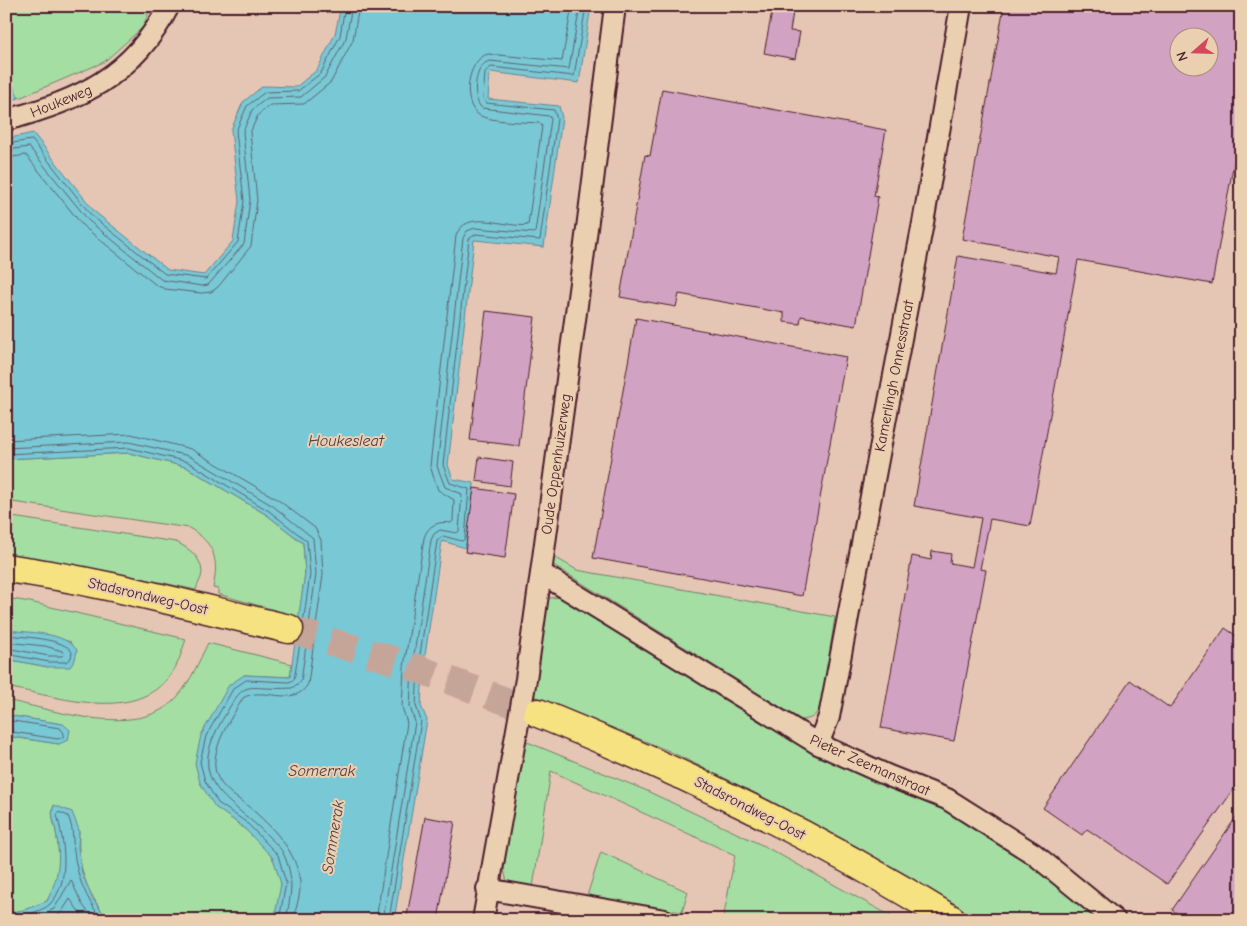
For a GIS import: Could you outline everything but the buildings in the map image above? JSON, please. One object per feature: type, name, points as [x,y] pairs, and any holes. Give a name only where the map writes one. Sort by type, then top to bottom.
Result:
[{"type":"main road","name":"Stadsrondweg-Oost","points":[[6,568],[70,578],[289,629]]},
{"type":"main road","name":"Stadsrondweg-Oost","points":[[538,713],[685,775],[760,812],[836,852],[952,920]]},
{"type":"street","name":"Houkeweg","points":[[6,120],[57,106],[100,84],[117,72],[149,39],[168,6]]},
{"type":"street","name":"Oude Oppenhuizerweg","points":[[483,920],[487,889],[526,679],[581,278],[614,6]]},
{"type":"street","name":"Kamerlingh Onnesstraat","points":[[818,744],[831,708],[923,223],[961,6]]},
{"type":"street","name":"Pieter Zeemanstraat","points":[[541,573],[818,744],[889,776],[947,799],[1034,854],[1115,920]]},
{"type":"street","points":[[487,889],[665,920]]},
{"type":"green space","points":[[6,6],[151,6],[143,27],[104,62],[19,98],[6,72]]},
{"type":"green space","points":[[129,453],[186,467],[267,515],[303,543],[305,573],[299,617],[218,594],[218,589],[213,588],[215,561],[210,546],[189,528],[6,501],[6,459]]},
{"type":"green space","points":[[6,516],[176,542],[189,550],[199,561],[202,572],[201,577],[196,590],[112,572],[6,555]]},
{"type":"green space","points":[[549,554],[577,570],[835,617],[822,701],[817,712],[812,717],[801,720],[552,564]]},
{"type":"green space","points":[[561,597],[953,811],[1033,866],[1098,920],[976,920],[857,847],[769,800],[669,751],[527,693],[541,606],[550,598]]},
{"type":"green space","points":[[6,598],[186,639],[171,674],[156,690],[137,699],[116,703],[94,703],[6,687],[6,659],[48,667],[71,642],[47,635],[6,630]]},
{"type":"green space","points":[[208,643],[292,664],[290,677],[244,675],[215,807],[257,840],[267,850],[274,862],[279,873],[281,885],[274,920],[108,920],[94,899],[84,878],[81,867],[79,830],[54,805],[52,815],[58,842],[59,860],[55,883],[47,901],[24,910],[6,913],[6,736],[59,744],[63,724],[6,715],[6,700],[96,719],[120,720],[142,717],[162,710],[178,696],[191,677]]},
{"type":"green space","points":[[520,739],[645,790],[764,846],[898,920],[723,920],[735,855],[551,771],[533,887],[507,882],[504,870]]},
{"type":"green space","points":[[601,852],[688,892],[682,912],[586,899]]},
{"type":"water","points":[[341,6],[591,6],[579,83],[490,72],[488,99],[559,106],[562,118],[544,247],[474,240],[448,465],[453,479],[474,483],[469,549],[442,541],[423,669],[421,706],[427,720],[394,920],[274,920],[281,884],[273,858],[242,826],[215,807],[200,783],[195,763],[201,735],[229,685],[244,675],[290,677],[305,573],[303,543],[267,515],[186,467],[129,453],[6,459],[6,139],[33,133],[95,212],[168,270],[204,275],[233,241],[239,201],[231,130],[243,102],[263,86],[296,87],[317,70],[335,34]]},
{"type":"water","points":[[6,72],[19,98],[6,102]]},
{"type":"water","points":[[6,630],[44,634],[63,639],[77,650],[75,660],[70,667],[48,667],[6,659]]},
{"type":"water","points":[[6,715],[63,724],[70,730],[68,740],[59,744],[6,736]]},
{"type":"water","points":[[54,805],[72,812],[79,830],[78,848],[82,873],[92,898],[108,920],[6,920],[6,913],[24,910],[47,901],[51,892],[59,860],[53,816]]},
{"type":"tunnel","points":[[289,629],[402,663],[538,713]]},
{"type":"water label","name":"Houkesleat","points":[[346,441]]},
{"type":"water label","name":"Somerrak","points":[[322,771]]},
{"type":"water label","name":"Sommerak","points":[[333,837]]}]
